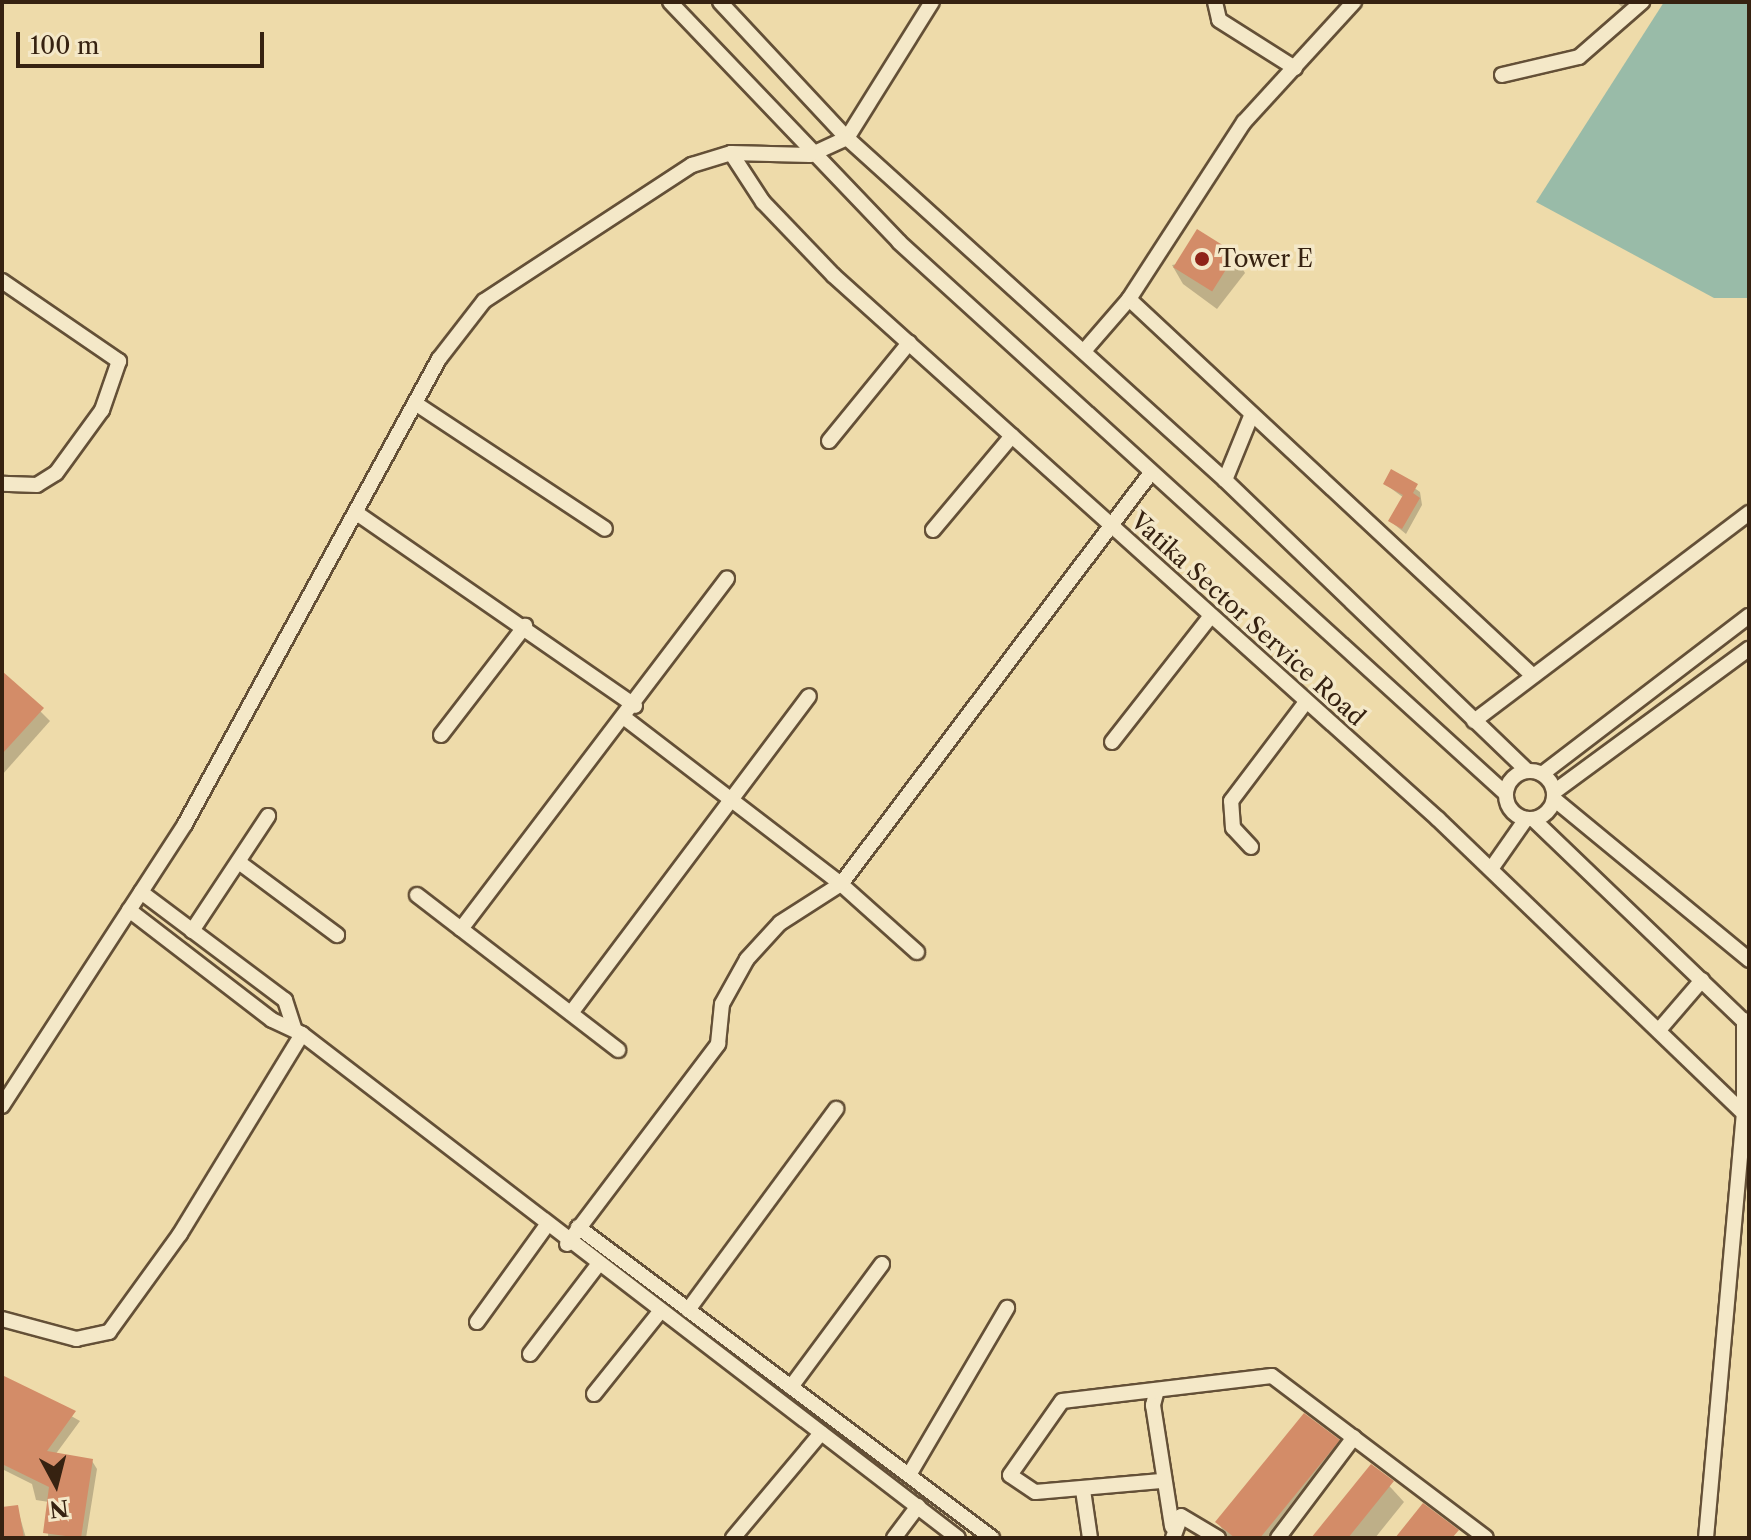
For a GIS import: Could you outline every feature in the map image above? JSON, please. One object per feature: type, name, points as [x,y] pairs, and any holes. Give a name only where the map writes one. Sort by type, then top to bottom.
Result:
[{"type":"street","points":[[670,2],[810,155],[1150,474],[1506,794]]},
{"type":"street","points":[[720,2],[847,138],[1225,480],[1474,721],[1534,773],[1554,796],[1749,960]]},
{"type":"street","points":[[2,1106],[141,892],[358,514],[418,405],[439,359],[498,286],[692,165],[731,153],[810,155],[847,138],[932,2]]},
{"type":"street","points":[[1215,2],[1219,20],[1295,68]]},
{"type":"street","points":[[1084,351],[1129,299],[1244,122],[1354,2]]},
{"type":"street","points":[[1502,75],[1579,57],[1642,2]]},
{"type":"street","name":"Vatika Sector Service Road","points":[[731,153],[763,202],[909,343],[1491,869],[1744,1113]]},
{"type":"street","points":[[2,281],[119,361],[102,410],[56,473],[37,485],[2,484]]},
{"type":"street","points":[[1129,299],[1531,674]]},
{"type":"street","points":[[829,441],[909,343]]},
{"type":"street","points":[[418,405],[605,529]]},
{"type":"street","points":[[1225,480],[1252,414]]},
{"type":"street","points":[[933,530],[1012,436]]},
{"type":"street","points":[[567,1244],[718,1044],[722,1004],[747,959],[780,923],[841,884],[1150,474]]},
{"type":"street","points":[[1474,721],[1531,674],[1749,513]]},
{"type":"street","points":[[358,514],[525,626],[635,706]]},
{"type":"street","points":[[461,929],[626,719],[727,579]]},
{"type":"street","points":[[1706,1538],[1744,1113],[1746,1023],[1529,819],[1509,807],[1506,794],[1512,779],[1534,773],[1749,616]]},
{"type":"street","points":[[1112,742],[1210,617]]},
{"type":"street","points":[[441,735],[525,626]]},
{"type":"street","points":[[1491,869],[1529,819],[1554,796],[1749,649]]},
{"type":"street","points":[[571,1013],[731,805],[809,696]]},
{"type":"street","points":[[1251,847],[1233,828],[1231,801],[1306,702]]},
{"type":"street","points":[[626,719],[731,805],[841,884],[917,952]]},
{"type":"street","points":[[192,931],[240,863],[268,816]]},
{"type":"street","points":[[240,863],[337,935]]},
{"type":"street","points":[[141,892],[285,1000],[298,1031]]},
{"type":"street","points":[[417,895],[618,1050]]},
{"type":"street","points":[[129,910],[272,1020],[298,1031],[547,1225],[567,1244],[958,1538]]},
{"type":"street","points":[[1659,1030],[1702,980]]},
{"type":"street","points":[[2,1319],[76,1339],[109,1332],[180,1234],[298,1031]]},
{"type":"street","points":[[688,1310],[836,1109]]},
{"type":"street","points":[[477,1322],[547,1225]]},
{"type":"street","points":[[578,1227],[992,1538]]},
{"type":"street","points":[[791,1387],[882,1264]]},
{"type":"street","points":[[530,1354],[597,1266]]},
{"type":"street","points":[[909,1475],[1007,1308]]},
{"type":"street","points":[[594,1394],[659,1313]]},
{"type":"street","points":[[1161,1481],[1083,1490],[1023,1489],[1011,1471],[1062,1401],[1272,1376],[1480,1536]]},
{"type":"street","points":[[1157,1390],[1161,1481],[1172,1533]]},
{"type":"street","points":[[733,1538],[821,1433]]},
{"type":"street","points":[[1278,1538],[1354,1437]]},
{"type":"street","points":[[1083,1490],[1090,1538]]},
{"type":"street","points":[[894,1538],[918,1506]]},
{"type":"street","points":[[1172,1533],[1187,1517],[1218,1538]]},
{"type":"shaded area","points":[[1664,2],[1749,2],[1749,298],[1714,298],[1536,202]]},
{"type":"building","name":"Tower E","points":[[1197,229],[1236,253],[1212,292],[1173,267]]},
{"type":"building","points":[[1391,469],[1418,484],[1413,493],[1420,498],[1402,529],[1388,521],[1403,495],[1383,484]]},
{"type":"building","points":[[2,671],[44,708],[2,754]]},
{"type":"building","points":[[2,1375],[76,1411],[47,1451],[93,1459],[81,1538],[43,1533],[49,1487],[2,1464]]},
{"type":"building","points":[[1304,1413],[1340,1440],[1260,1538],[1235,1538],[1215,1522]]},
{"type":"building","points":[[1371,1464],[1394,1481],[1348,1538],[1311,1538]]},
{"type":"building","points":[[1423,1503],[1459,1530],[1452,1538],[1395,1538]]},
{"type":"building","points":[[18,1505],[24,1538],[2,1538],[2,1507]]},
{"type":"place","name":"Tower E","points":[[1202,259]]}]
